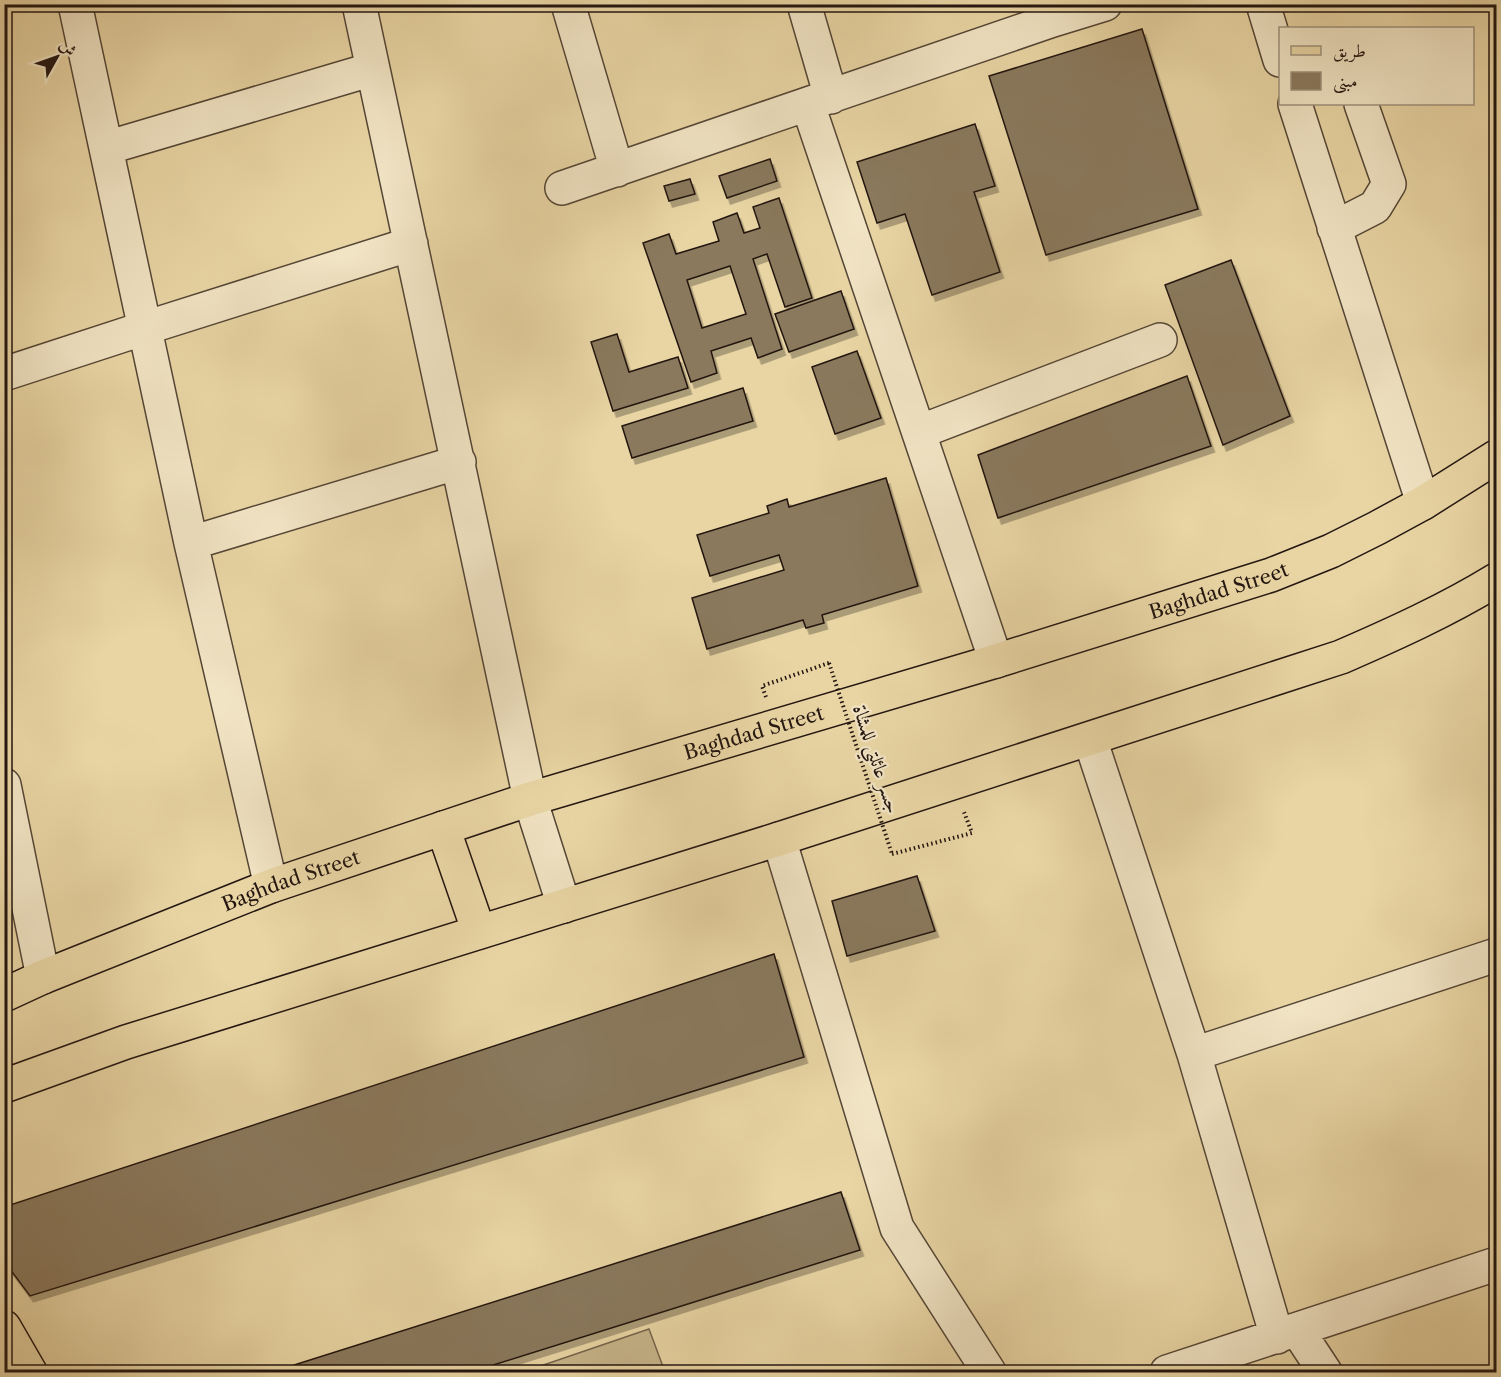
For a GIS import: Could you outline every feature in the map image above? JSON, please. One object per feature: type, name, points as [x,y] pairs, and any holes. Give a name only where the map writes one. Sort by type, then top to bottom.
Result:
[{"type":"main road","name":"Baghdad Street","points":[[4,995],[43,977],[271,886],[530,799],[996,661],[1271,575],[1331,551],[1423,503],[1497,457]]},
{"type":"main road","points":[[4,1086],[126,1042],[779,839],[1341,657],[1395,634],[1467,598],[1497,580]]},
{"type":"main road","points":[[443,828],[479,932]]},
{"type":"main road","points":[[4,1327],[30,1372]]},
{"type":"street","points":[[75,4],[191,543],[271,886]]},
{"type":"street","points":[[359,4],[530,799],[564,906]]},
{"type":"street","points":[[568,4],[617,170]]},
{"type":"street","points":[[804,4],[820,101],[919,432],[996,661]]},
{"type":"street","points":[[562,189],[820,101],[1050,12],[1105,4]]},
{"type":"street","points":[[1263,4],[1279,54]]},
{"type":"street","points":[[106,148],[373,69]]},
{"type":"street","points":[[1294,105],[1423,503]]},
{"type":"street","points":[[1335,228],[1375,207],[1389,184],[1361,105]]},
{"type":"street","points":[[4,374],[411,244]]},
{"type":"street","points":[[919,432],[1160,340]]},
{"type":"street","points":[[191,543],[459,462]]},
{"type":"street","points":[[1090,739],[1287,1334],[1325,1372]]},
{"type":"street","points":[[4,785],[43,977]]},
{"type":"street","points":[[779,839],[897,1228],[989,1372]]},
{"type":"street","points":[[1194,1054],[1497,955]]},
{"type":"street","points":[[1167,1372],[1497,1264]]},
{"type":"path","name":"جسر عائلتي للمشاة","points":[[762,686],[830,663],[892,854],[972,833]]},
{"type":"shaded area","points":[[649,1329],[665,1372],[523,1372]]},
{"type":"building","points":[[1142,29],[1198,209],[1046,255],[989,76]]},
{"type":"building","points":[[975,124],[995,186],[974,192],[1000,272],[932,295],[905,214],[877,223],[857,162]]},
{"type":"building","points":[[770,159],[777,181],[727,198],[719,176]]},
{"type":"building","points":[[690,179],[695,194],[669,201],[664,186]]},
{"type":"building","points":[[779,198],[812,298],[785,307],[767,254],[753,259],[782,349],[758,358],[751,338],[711,351],[717,373],[691,382],[643,243],[669,234],[676,254],[719,241],[713,222],[737,213],[744,233],[760,228],[753,207]],"holes":[[[730,266],[746,314],[702,328],[687,280]]]},
{"type":"building","points":[[1231,260],[1290,416],[1223,445],[1165,285]]},
{"type":"building","points":[[841,291],[854,329],[789,352],[775,314]]},
{"type":"building","points":[[617,334],[629,372],[678,357],[688,388],[613,411],[591,342]]},
{"type":"building","points":[[857,351],[881,418],[835,434],[812,367]]},
{"type":"building","points":[[1187,376],[1211,446],[998,518],[978,455]]},
{"type":"building","points":[[743,388],[753,421],[632,458],[622,426]]},
{"type":"building","points":[[886,478],[918,586],[822,615],[824,623],[806,628],[803,620],[707,649],[692,598],[784,570],[779,555],[710,576],[697,535],[769,513],[767,506],[787,499],[789,507]]},
{"type":"building","points":[[917,876],[935,931],[847,956],[832,901]]},
{"type":"building","points":[[774,954],[804,1057],[30,1296],[4,1261],[4,1207]]},
{"type":"building","points":[[841,1192],[860,1250],[471,1372],[272,1372]]}]
